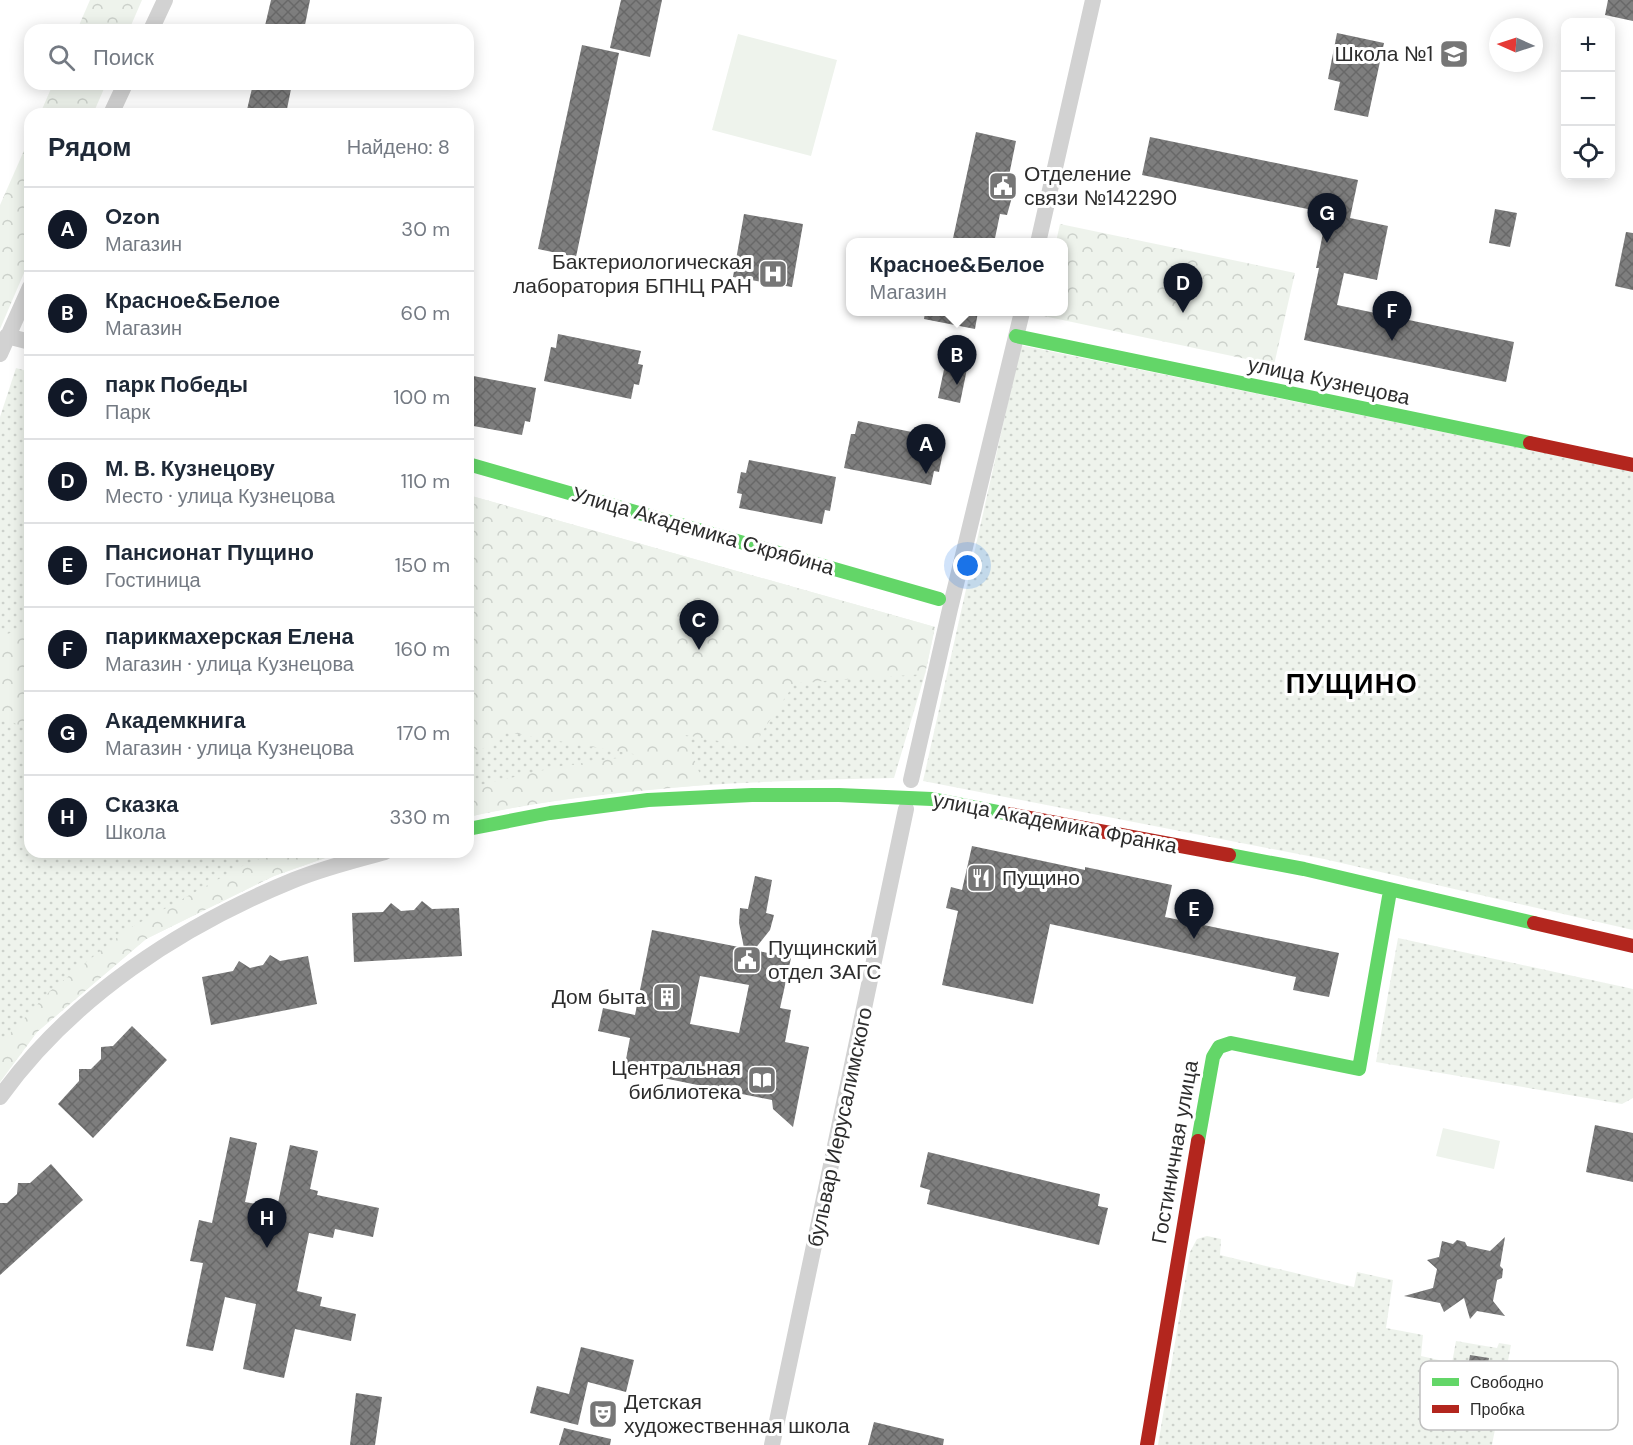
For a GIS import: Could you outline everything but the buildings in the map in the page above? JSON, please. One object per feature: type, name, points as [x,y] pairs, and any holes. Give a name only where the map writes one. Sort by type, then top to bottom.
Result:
[{"type":"street","points":[[154,24],[165,0]]},
{"type":"street","points":[[1039,238],[1093,0]]},
{"type":"street","points":[[114,108],[122,90]]},
{"type":"street","points":[[0,354],[24,300]]},
{"type":"street","points":[[910,780],[1021,316]]},
{"type":"street","points":[[7,336],[24,340]]},
{"type":"street","name":"улица Кузнецова","points":[[1016,336],[1633,465]]},
{"type":"street","name":"Улица Академика Скрябина","points":[[474,466],[939,598]]},
{"type":"street","name":"улица Академика Франка","points":[[474,828],[550,813],[648,800],[763,795],[908,797],[943,801],[1304,870],[1633,946]]},
{"type":"street","name":"бульвар Иерусалимского","points":[[772,1445],[906,809]]},
{"type":"street","points":[[0,1097],[56,1031],[112,983],[165,945],[221,914],[295,880],[366,858]]},
{"type":"street","name":"Гостиничная улица","points":[[1147,1445],[1213,1057],[1220,1047],[1231,1043],[1359,1069],[1390,891]]},
{"type":"green space","points":[[90,0],[142,0],[132,24],[80,24]]},
{"type":"green space","points":[[738,34],[837,60],[811,156],[712,130]]},
{"type":"green space","points":[[50,90],[103,90],[96,108],[43,108]]},
{"type":"green space","points":[[24,151],[24,273],[0,329],[0,205]]},
{"type":"green space","points":[[1060,224],[1295,273],[1274,365],[1044,316],[1068,316],[1068,238],[1057,238]]},
{"type":"green space","points":[[1015,344],[1633,471],[1633,930],[1324,859],[923,781],[1015,371]]},
{"type":"green space","points":[[16,368],[24,370],[24,858],[325,858],[274,876],[146,939],[37,1032],[0,1082],[0,417]]},
{"type":"green space","points":[[474,497],[935,627],[925,674],[894,778],[680,787],[573,798],[474,816]]},
{"type":"green space","points":[[474,497],[935,627],[925,674],[795,683],[752,747],[685,735],[704,785],[615,793],[474,816],[474,787],[561,766],[639,755],[501,731],[488,747],[474,750]]},
{"type":"green space","points":[[24,627],[24,728],[0,716],[0,637]]},
{"type":"green space","points":[[262,858],[325,858],[274,876],[146,939],[37,1032],[0,1082],[0,1044],[50,991],[128,929],[246,864]]},
{"type":"green space","points":[[1398,938],[1633,989],[1633,1098],[1622,1104],[1376,1062]]},
{"type":"green space","points":[[1443,1128],[1500,1141],[1494,1169],[1436,1156]]},
{"type":"green space","points":[[1207,1236],[1221,1239],[1220,1255],[1354,1287],[1357,1272],[1393,1280],[1386,1328],[1423,1335],[1421,1356],[1443,1361],[1420,1361],[1420,1430],[1495,1430],[1492,1445],[1158,1445],[1190,1252],[1197,1239]]},
{"type":"green space","points":[[1456,1341],[1497,1348],[1499,1343],[1511,1345],[1508,1361],[1452,1361]]},
{"type":"traffic: fast","points":[[1016,336],[1530,443]]},
{"type":"traffic: fast","points":[[474,466],[939,599]]},
{"type":"traffic: fast","points":[[474,828],[550,813],[648,800],[752,795],[839,795],[932,799],[1009,814]]},
{"type":"traffic: fast","points":[[1229,855],[1304,869],[1534,923]]},
{"type":"traffic: fast","points":[[1198,1141],[1213,1057],[1219,1047],[1231,1043],[1359,1069],[1390,891]]},
{"type":"traffic: jam","points":[[1530,443],[1633,465]]},
{"type":"traffic: jam","points":[[1009,814],[1229,855]]},
{"type":"traffic: jam","points":[[1534,923],[1633,946]]},
{"type":"traffic: jam","points":[[1147,1445],[1198,1141]]},
{"type":"place","name":"Школа №1","points":[[1454,54]]},
{"type":"place","name":"Отделение связи №142290","points":[[1003,186]]},
{"type":"place","name":"Академкнига","points":[[1327,243]]},
{"type":"place","name":"Бактериологическая лаборатория БПНЦ РАН","points":[[773,274]]},
{"type":"place","name":"М. В. Кузнецову","points":[[1183,313]]},
{"type":"place","name":"парикмахерская Елена","points":[[1392,341]]},
{"type":"place","name":"Красное&Белое","points":[[957,385]]},
{"type":"place","name":"Ozon","points":[[926,474]]},
{"type":"place","name":"парк Победы","points":[[699,650]]},
{"type":"place","name":"Пущино","points":[[981,878]]},
{"type":"place","name":"Пансионат Пущино","points":[[1194,939]]},
{"type":"place","name":"Пущинский отдел ЗАГС","points":[[747,960]]},
{"type":"place","name":"Дом быта","points":[[667,997]]},
{"type":"place","name":"Центральная библиотека","points":[[762,1080]]},
{"type":"place","name":"Сказка","points":[[267,1248]]},
{"type":"place","name":"Детская художественная школа","points":[[603,1414]]},
{"type":"district","name":"ПУЩИНО","points":[[1352,684]]}]
